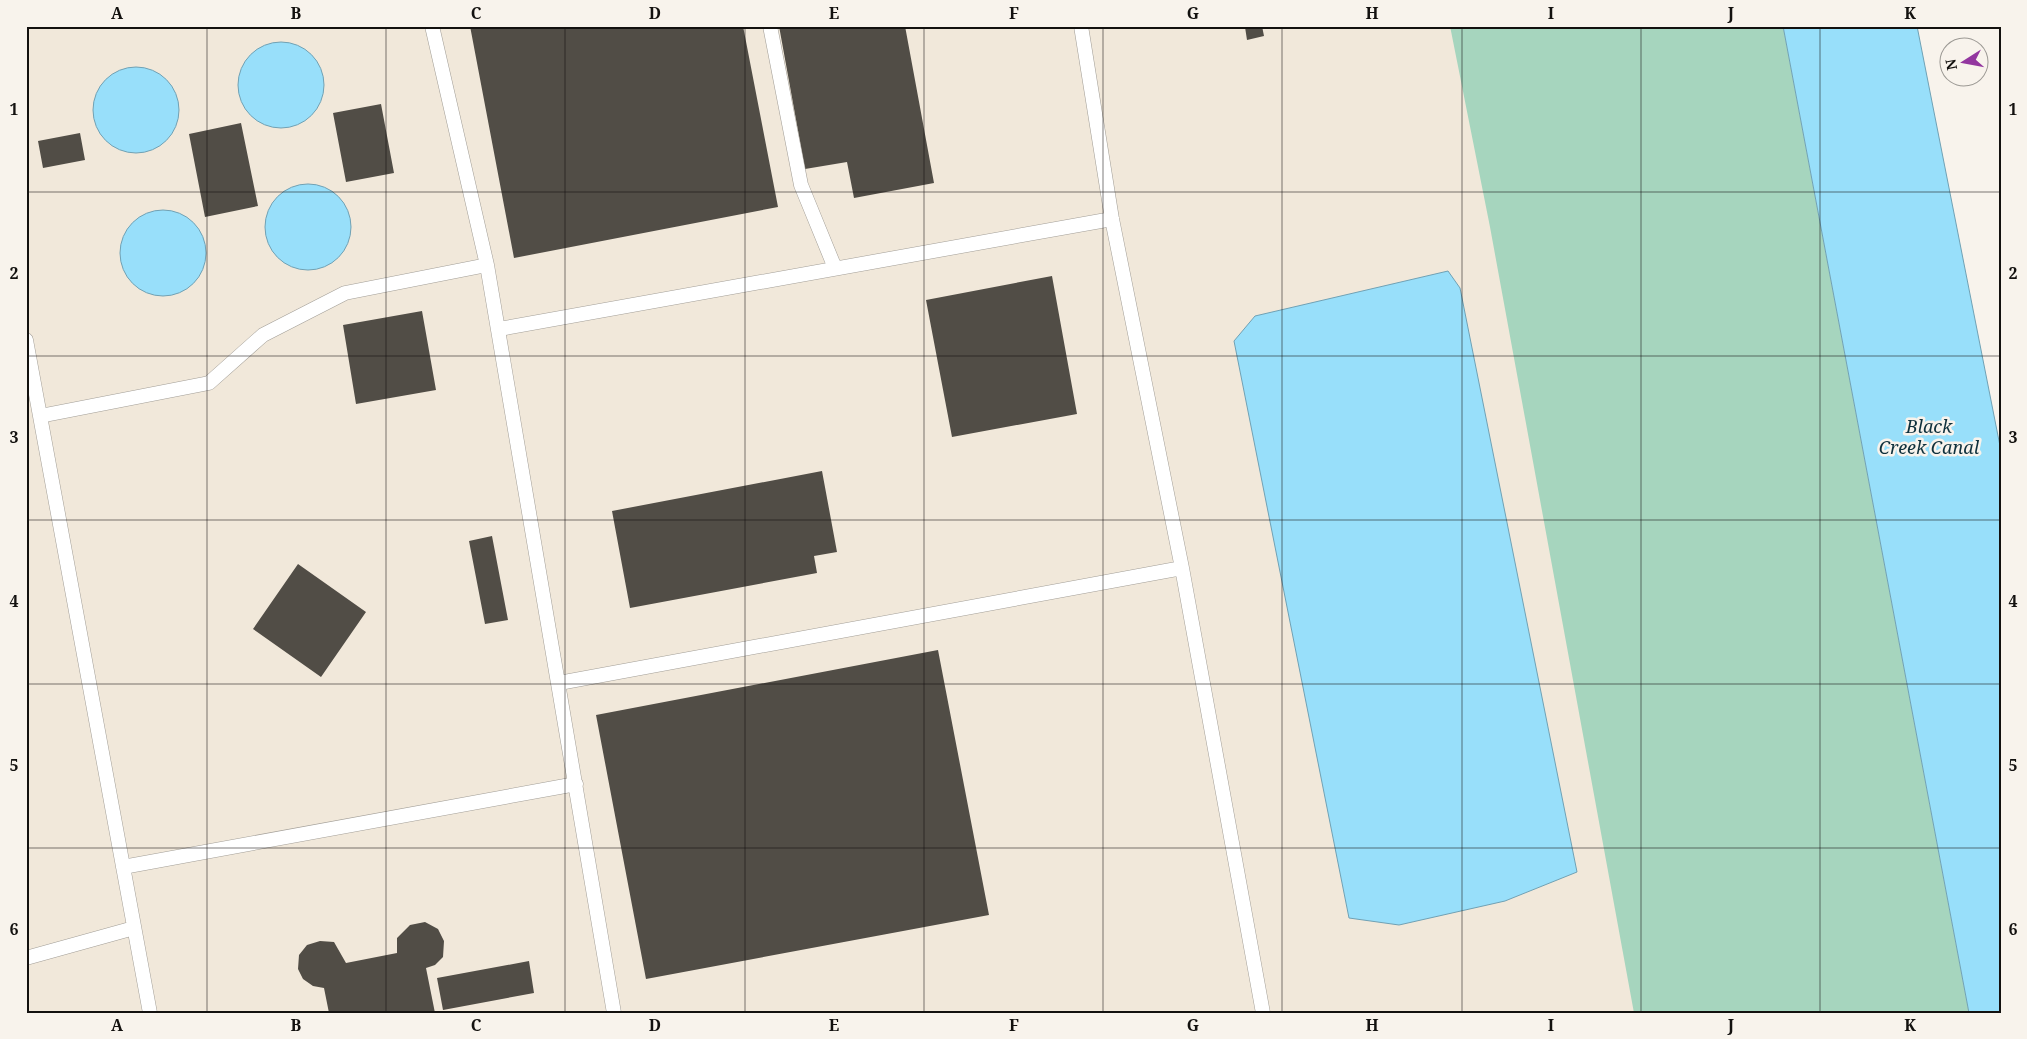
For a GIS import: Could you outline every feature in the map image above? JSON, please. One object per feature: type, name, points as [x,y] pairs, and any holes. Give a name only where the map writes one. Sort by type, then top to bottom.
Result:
[{"type":"lane","points":[[432,26],[487,265],[499,329],[614,1013]]},
{"type":"lane","points":[[770,26],[800,185],[835,268]]},
{"type":"lane","points":[[1081,26],[1112,219],[1182,568],[1263,1013]]},
{"type":"lane","points":[[499,329],[1112,219]]},
{"type":"lane","points":[[40,416],[210,383],[263,335],[345,293],[487,265]]},
{"type":"lane","points":[[26,340],[150,1013]]},
{"type":"lane","points":[[558,683],[1182,568]]},
{"type":"lane","points":[[123,867],[576,784]]},
{"type":"lane","points":[[26,958],[134,928]]},
{"type":"path","points":[[2000,26],[2001,31]]},
{"type":"shaded area","points":[[26,26],[1482,26],[1673,1013],[26,1013]]},
{"type":"green space","points":[[1450,26],[1783,26],[1969,1013],[1634,1013],[1490,227]]},
{"type":"water","name":"Black Creek Canal","points":[[1783,26],[1917,26],[2001,451],[2001,1013],[1969,1013]]},
{"type":"water","points":[[281,42],[298,45],[312,54],[321,68],[324,85],[321,102],[312,116],[298,125],[281,128],[264,125],[250,116],[241,102],[238,85],[241,68],[250,54],[264,45]]},
{"type":"water","points":[[136,67],[153,70],[167,79],[176,93],[179,110],[176,127],[167,141],[153,150],[136,153],[119,150],[105,141],[96,127],[93,110],[96,93],[105,79],[119,70]]},
{"type":"water","points":[[308,184],[325,187],[339,196],[348,210],[351,227],[348,244],[339,258],[325,267],[308,270],[291,267],[277,258],[268,244],[265,227],[268,210],[277,196],[291,187]]},
{"type":"water","points":[[163,210],[180,213],[194,222],[203,236],[206,253],[203,270],[194,284],[180,293],[163,296],[146,293],[132,284],[123,270],[120,253],[123,236],[132,222],[146,213]]},
{"type":"water","points":[[1448,271],[1460,288],[1577,872],[1505,901],[1399,925],[1349,918],[1234,341],[1255,316]]},
{"type":"building","points":[[470,26],[743,26],[778,207],[514,258]]},
{"type":"building","points":[[779,26],[905,26],[934,183],[854,198],[847,162],[805,169]]},
{"type":"building","points":[[1262,26],[1264,36],[1247,40],[1245,27]]},
{"type":"building","points":[[381,104],[394,173],[346,182],[333,113]]},
{"type":"building","points":[[241,123],[258,206],[205,217],[189,134]]},
{"type":"building","points":[[80,133],[85,160],[43,168],[38,141]]},
{"type":"building","points":[[1052,276],[1077,414],[952,437],[926,300]]},
{"type":"building","points":[[422,311],[436,390],[356,404],[343,325]]},
{"type":"building","points":[[822,471],[837,552],[814,556],[817,573],[630,608],[612,511]]},
{"type":"building","points":[[492,536],[508,620],[485,624],[469,541]]},
{"type":"building","points":[[298,564],[366,612],[321,677],[253,629]]},
{"type":"building","points":[[938,650],[989,915],[646,979],[596,715]]},
{"type":"building","points":[[425,922],[438,929],[444,941],[443,957],[435,965],[426,968],[435,1013],[329,1013],[324,988],[313,986],[303,979],[298,969],[299,955],[307,945],[320,941],[334,942],[346,963],[397,953],[397,938],[410,925]]},
{"type":"building","points":[[529,961],[534,993],[443,1010],[437,978]]}]
